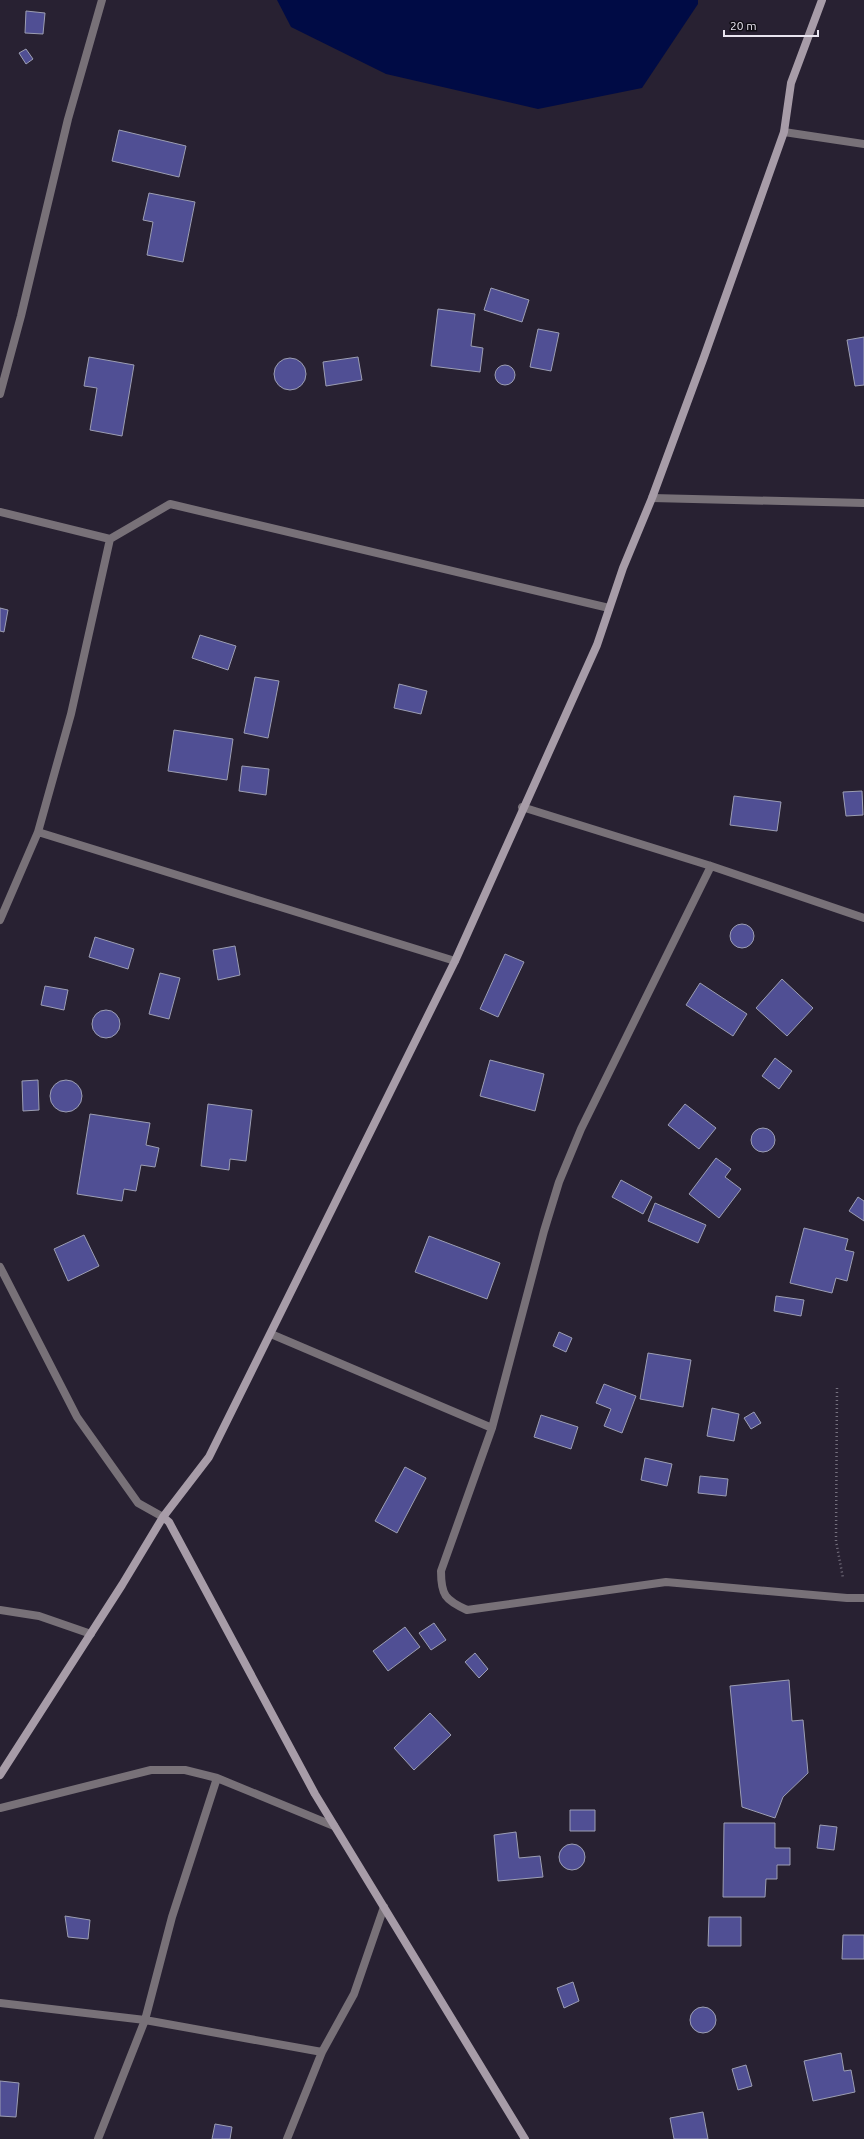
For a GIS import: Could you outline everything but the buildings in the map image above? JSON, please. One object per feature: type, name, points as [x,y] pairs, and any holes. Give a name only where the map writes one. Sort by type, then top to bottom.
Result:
[{"type":"street","points":[[0,394],[21,316],[68,119],[102,0]]},
{"type":"street","points":[[0,1775],[91,1634],[163,1517],[209,1457],[455,961],[522,807],[597,645],[623,568],[652,498],[784,132],[791,83],[822,0]]},
{"type":"street","points":[[784,132],[864,144]]},
{"type":"street","points":[[652,498],[864,503]]},
{"type":"street","points":[[0,512],[110,539],[170,504],[610,608]]},
{"type":"street","points":[[0,920],[38,832],[71,714],[110,539]]},
{"type":"street","points":[[522,807],[711,866],[864,918]]},
{"type":"street","points":[[38,832],[455,961]]},
{"type":"street","points":[[711,866],[581,1129],[559,1182],[544,1231],[492,1428],[441,1571],[441,1586],[450,1602],[467,1610],[666,1582],[847,1598],[864,1598]]},
{"type":"street","points":[[0,1267],[77,1417],[138,1503],[169,1522],[315,1794],[525,2139]]},
{"type":"street","points":[[271,1334],[492,1428]]},
{"type":"street","points":[[0,1610],[39,1616],[91,1634]]},
{"type":"street","points":[[0,1808],[151,1770],[186,1770],[217,1778],[334,1826]]},
{"type":"street","points":[[98,2139],[144,2020],[172,1917],[217,1778]]},
{"type":"street","points":[[286,2139],[322,2052],[354,1994],[384,1907]]},
{"type":"street","points":[[0,2003],[144,2020],[322,2052]]},
{"type":"path","points":[[837,1388],[836,1541],[847,1598]]},
{"type":"shaded area","points":[[277,0],[698,0],[698,4],[642,88],[538,109],[386,74],[291,27]]}]
